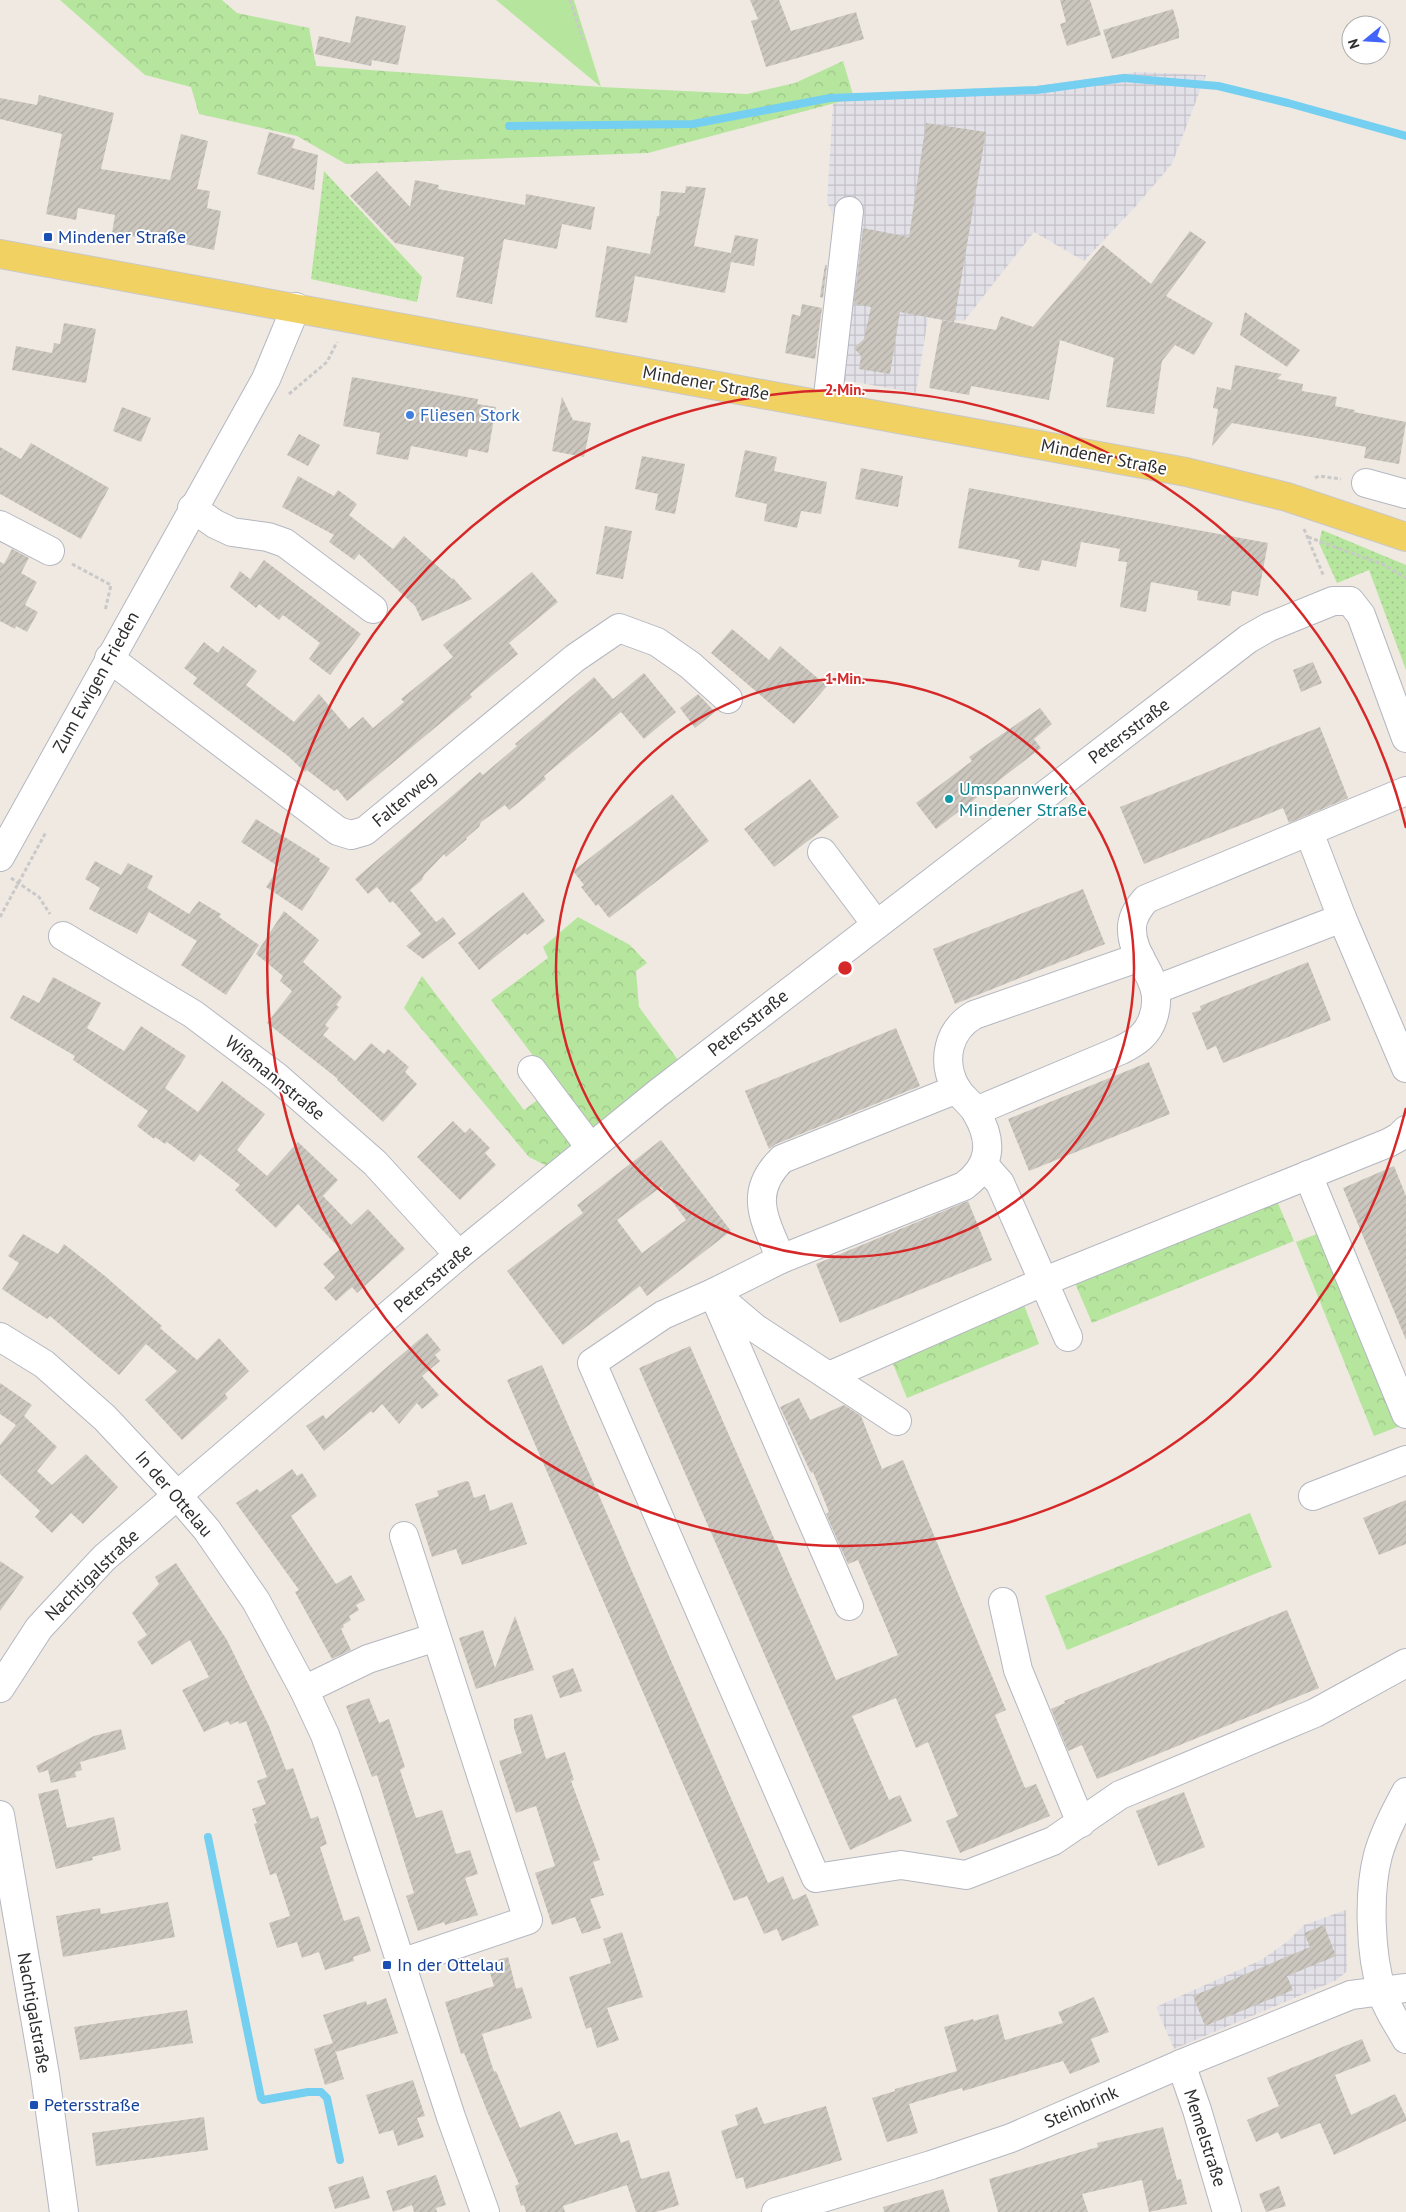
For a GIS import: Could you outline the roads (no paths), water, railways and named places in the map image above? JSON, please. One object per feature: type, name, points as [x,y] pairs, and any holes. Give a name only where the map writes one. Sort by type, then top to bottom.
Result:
[{"type":"main road","name":"Mindener Straße","points":[[0,254],[1186,472],[1286,496],[1406,537]]},
{"type":"street","points":[[827,405],[849,211]]},
{"type":"street","name":"Zum Ewigen Frieden","points":[[3,866],[109,658],[266,379],[296,308]]},
{"type":"street","points":[[1366,483],[1406,494]]},
{"type":"street","points":[[192,508],[215,524],[232,532],[268,537],[285,543],[373,609]]},
{"type":"street","points":[[0,525],[50,551]]},
{"type":"street","name":"Petersstraße","points":[[178,1496],[459,1255],[590,1147],[876,924],[1248,639],[1269,627],[1341,601],[1361,615],[1406,738]]},
{"type":"street","name":"Falterweg","points":[[109,658],[338,831],[351,835],[366,831],[574,658],[619,628],[657,642],[690,665],[728,700]]},
{"type":"street","points":[[976,1111],[1134,1044],[1145,1034],[1151,1025],[1156,1011],[1157,989],[1134,942],[1132,926],[1136,911],[1146,899],[1406,791]]},
{"type":"street","points":[[1309,832],[1342,918],[1406,1068]]},
{"type":"street","points":[[822,852],[876,924]]},
{"type":"street","points":[[1157,989],[1342,918]]},
{"type":"street","name":"Wißmannstraße","points":[[63,936],[194,1014],[277,1077],[375,1163],[459,1255]]},
{"type":"street","points":[[1140,957],[974,1014],[966,1019],[953,1035],[948,1056],[949,1071],[957,1089],[976,1111],[988,1146],[984,1165],[964,1186],[781,1259],[713,1293],[662,1315],[592,1363],[816,1878],[901,1865],[966,1875],[1053,1842],[1120,1795],[1315,1713],[1406,1663]]},
{"type":"street","points":[[532,1070],[590,1147]]},
{"type":"street","points":[[781,1259],[764,1219],[760,1202],[763,1186],[782,1159],[957,1089]]},
{"type":"street","points":[[828,1376],[1045,1281],[1400,1137],[1406,1130]]},
{"type":"street","points":[[984,1165],[1000,1183],[1045,1281],[1068,1337]]},
{"type":"street","points":[[1308,1175],[1406,1414]]},
{"type":"street","points":[[713,1293],[756,1328],[897,1421]]},
{"type":"street","points":[[713,1293],[849,1606]]},
{"type":"street","name":"In der Ottelau","points":[[0,1337],[44,1364],[105,1418],[207,1530],[256,1601],[304,1690],[324,1735],[347,1797],[451,2117],[485,2212]]},
{"type":"street","points":[[1313,1496],[1406,1460]]},
{"type":"street","name":"Nachtigalstraße","points":[[0,1688],[39,1628],[66,1596],[104,1558],[178,1496]]},
{"type":"street","points":[[402,1962],[528,1920],[404,1536]]},
{"type":"street","points":[[1003,1602],[1018,1670],[1081,1823]]},
{"type":"street","points":[[304,1690],[368,1659],[436,1637]]},
{"type":"street","points":[[1406,1792],[1392,1817],[1378,1854],[1373,1888],[1373,1940],[1394,1990],[1406,2039]]},
{"type":"street","name":"Nachtigalstraße","points":[[0,1815],[45,2075],[64,2212]]},
{"type":"street","name":"Steinbrink","points":[[776,2212],[931,2165],[1011,2138],[1181,2064],[1351,1995],[1394,1990]]},
{"type":"street","name":"Memelstraße","points":[[1181,2064],[1197,2110],[1227,2212]]},
{"type":"waterway","points":[[509,126],[693,124],[830,98],[1037,90],[1124,78],[1218,86],[1288,103],[1406,136]]},
{"type":"waterway","points":[[208,1837],[261,2098],[263,2100],[308,2092],[321,2092],[327,2098],[340,2160]]},
{"type":"place","name":"Mindener Straße","points":[[48,237]]},
{"type":"place","name":"Fliesen Stork","points":[[410,415]]},
{"type":"place","name":"Umspannwerk Mindener Straße","points":[[949,799]]},
{"type":"place","name":"In der Ottelau","points":[[387,1965]]},
{"type":"place","name":"Petersstraße","points":[[34,2105]]}]
